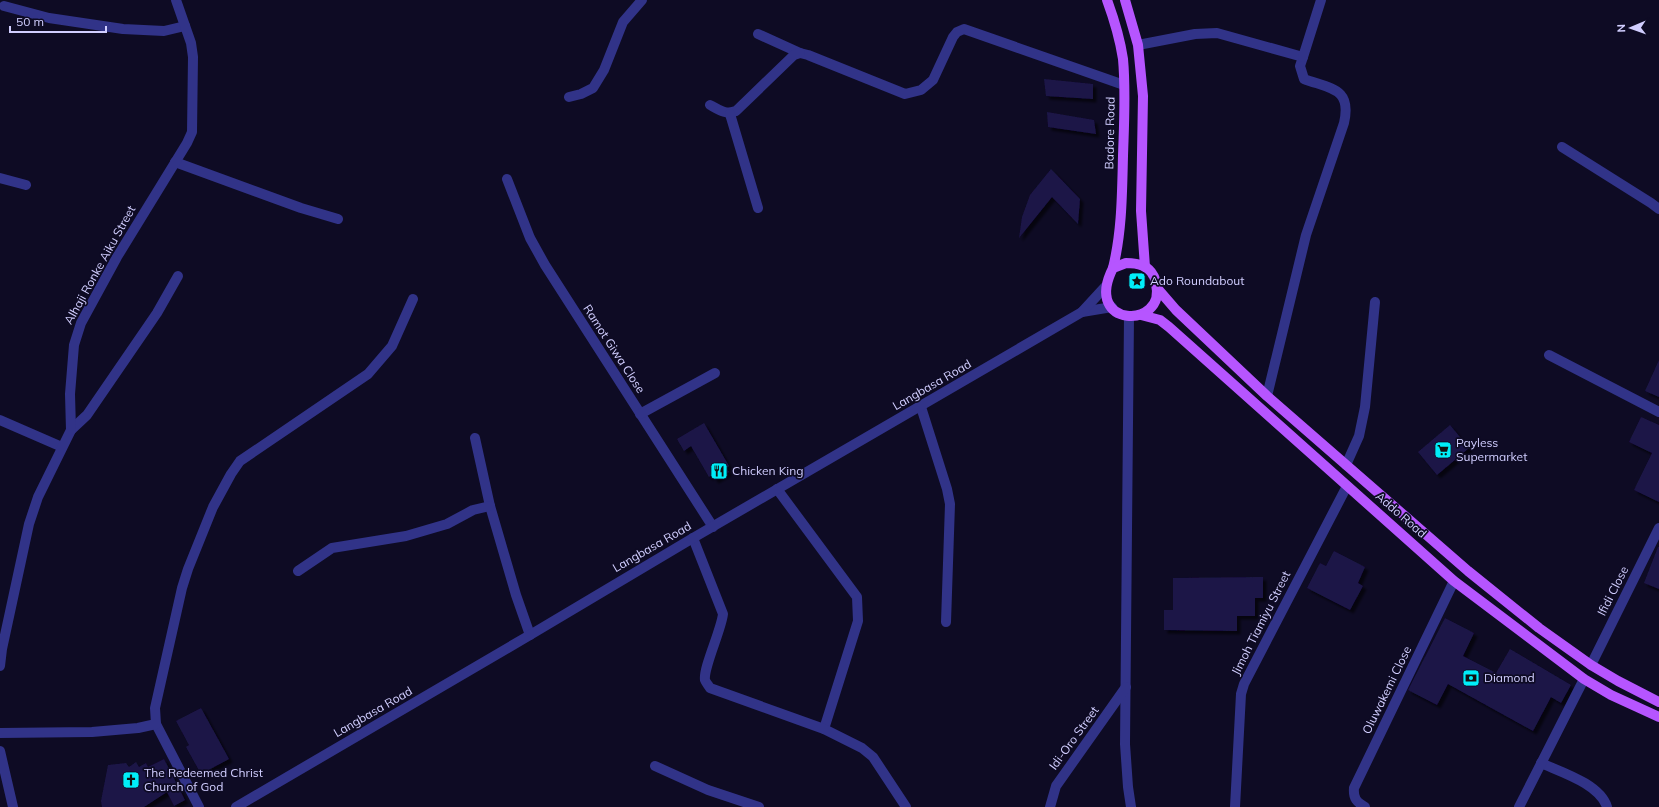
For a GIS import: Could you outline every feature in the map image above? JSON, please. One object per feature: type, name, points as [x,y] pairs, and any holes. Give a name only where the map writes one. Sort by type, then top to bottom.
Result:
[{"type":"main road","name":"Badore Road","points":[[1107,0],[1120,43],[1124,85],[1122,208],[1117,252],[1113,268]]},
{"type":"main road","points":[[1125,0],[1138,45],[1143,96],[1141,211],[1145,267]]},
{"type":"main road","points":[[1133,263],[1145,267],[1154,275],[1157,288],[1158,294],[1152,307],[1140,315],[1129,316],[1119,314],[1106,298],[1105,287],[1113,268],[1133,263]]},
{"type":"main road","name":"Addo Road","points":[[1157,288],[1176,310],[1267,396],[1468,571],[1539,628],[1591,665],[1659,702]]},
{"type":"main road","name":"Addo Road","points":[[1140,315],[1160,320],[1169,327],[1454,581],[1584,679],[1611,695],[1659,717]]},
{"type":"street","name":"Alhaji Ronke Aiku Street","points":[[0,666],[8,619],[29,524],[38,497],[62,447],[69,437],[71,430],[70,394],[74,345],[81,323],[117,257],[192,132],[193,57],[186,26],[176,0]]},
{"type":"street","points":[[569,97],[581,94],[593,88],[604,70],[623,22],[642,0]]},
{"type":"street","points":[[1267,396],[1306,235],[1347,112],[1346,102],[1340,92],[1304,79],[1300,66],[1321,0]]},
{"type":"street","points":[[4,6],[49,18],[123,29],[164,31],[186,26]]},
{"type":"street","points":[[758,34],[800,53],[905,94],[921,90],[933,80],[953,37],[957,32],[964,29],[1124,85]]},
{"type":"street","points":[[1138,45],[1196,34],[1217,33],[1303,57]]},
{"type":"street","points":[[710,105],[730,114],[736,111],[794,55],[800,53]]},
{"type":"street","points":[[730,114],[758,208]]},
{"type":"street","points":[[1562,147],[1659,209]]},
{"type":"street","points":[[175,162],[301,208],[338,218]]},
{"type":"street","points":[[0,178],[26,185]]},
{"type":"street","name":"Ramot Giwa Close","points":[[506,179],[530,238],[545,265],[713,527]]},
{"type":"street","points":[[71,430],[87,415],[157,313],[178,276]]},
{"type":"street","points":[[1082,312],[1105,287]]},
{"type":"street","points":[[199,807],[156,724],[155,708],[182,588],[193,555],[213,507],[240,461],[368,374],[392,346],[405,319],[412,299]]},
{"type":"street","points":[[1346,465],[1359,436],[1365,407],[1375,302]]},
{"type":"street","points":[[1082,312],[1112,307]]},
{"type":"street","name":"Langbasa Road","points":[[236,807],[693,538],[921,407],[1082,312]]},
{"type":"street","points":[[1129,316],[1125,744],[1131,807]]},
{"type":"street","points":[[1549,355],[1659,412]]},
{"type":"street","points":[[640,414],[715,373]]},
{"type":"street","points":[[921,407],[947,489],[950,504],[946,622]]},
{"type":"street","points":[[0,420],[62,447]]},
{"type":"street","points":[[475,438],[490,506],[516,595],[530,635]]},
{"type":"street","name":"Jimoh Tiamiyu Street","points":[[1235,807],[1241,694],[1244,684],[1347,486]]},
{"type":"street","points":[[777,489],[857,597],[858,621],[824,729]]},
{"type":"street","points":[[298,571],[332,548],[406,536],[447,524],[473,510],[490,506]]},
{"type":"street","name":"Ifidi Close","points":[[1591,665],[1659,528]]},
{"type":"street","points":[[693,538],[723,614],[722,624],[706,672],[705,681],[710,688],[824,729],[862,748],[873,757],[906,807]]},
{"type":"street","name":"Oluwakemi Close","points":[[1365,807],[1357,802],[1353,796],[1354,788],[1454,581]]},
{"type":"street","points":[[1519,807],[1584,679]]},
{"type":"street","name":"Idi-Oro Street","points":[[1050,807],[1056,786],[1126,687]]},
{"type":"street","points":[[0,733],[92,732],[138,728],[156,724]]},
{"type":"street","points":[[0,751],[13,807]]},
{"type":"street","points":[[1541,763],[1585,783],[1601,795],[1608,807]]},
{"type":"street","points":[[655,766],[708,790],[759,807]]},
{"type":"building","points":[[1044,79],[1093,84],[1093,99],[1046,96]]},
{"type":"building","points":[[1047,112],[1094,120],[1096,134],[1048,127]]},
{"type":"building","points":[[1051,169],[1080,199],[1078,224],[1052,197],[1019,238],[1022,217],[1030,195]]},
{"type":"building","points":[[1659,360],[1659,397],[1645,391]]},
{"type":"building","points":[[1641,417],[1659,425],[1659,502],[1634,490],[1652,453],[1629,442]]},
{"type":"building","points":[[704,423],[729,466],[726,468],[729,472],[715,480],[712,475],[709,477],[691,446],[684,451],[677,439]]},
{"type":"building","name":"Payless Supermarket","points":[[1450,425],[1469,448],[1437,475],[1418,452]]},
{"type":"building","points":[[1659,547],[1659,589],[1644,583]]},
{"type":"building","points":[[1334,551],[1365,567],[1358,583],[1363,586],[1350,610],[1307,588],[1320,563],[1326,566]]},
{"type":"building","points":[[1263,577],[1263,598],[1255,598],[1255,616],[1237,616],[1237,631],[1164,630],[1164,610],[1173,610],[1173,578]]},
{"type":"building","points":[[1445,618],[1474,633],[1463,656],[1496,673],[1510,649],[1571,685],[1561,703],[1551,697],[1533,731],[1448,684],[1437,705],[1408,690]]},
{"type":"building","points":[[201,708],[229,759],[201,774],[186,747],[189,745],[176,721]]},
{"type":"building","name":"The Redeemed Christ Church of God","points":[[164,759],[185,800],[174,806],[167,792],[144,807],[102,807],[101,801],[108,765],[126,763],[129,767],[136,762],[139,767],[146,763],[148,767]]},
{"type":"place","name":"Ado Roundabout","points":[[1137,281]]},
{"type":"place","name":"Payless Supermarket","points":[[1443,450]]},
{"type":"place","name":"Chicken King","points":[[719,471]]},
{"type":"place","name":"Diamond","points":[[1471,678]]},
{"type":"place","name":"The Redeemed Christ Church of God","points":[[131,780]]}]
